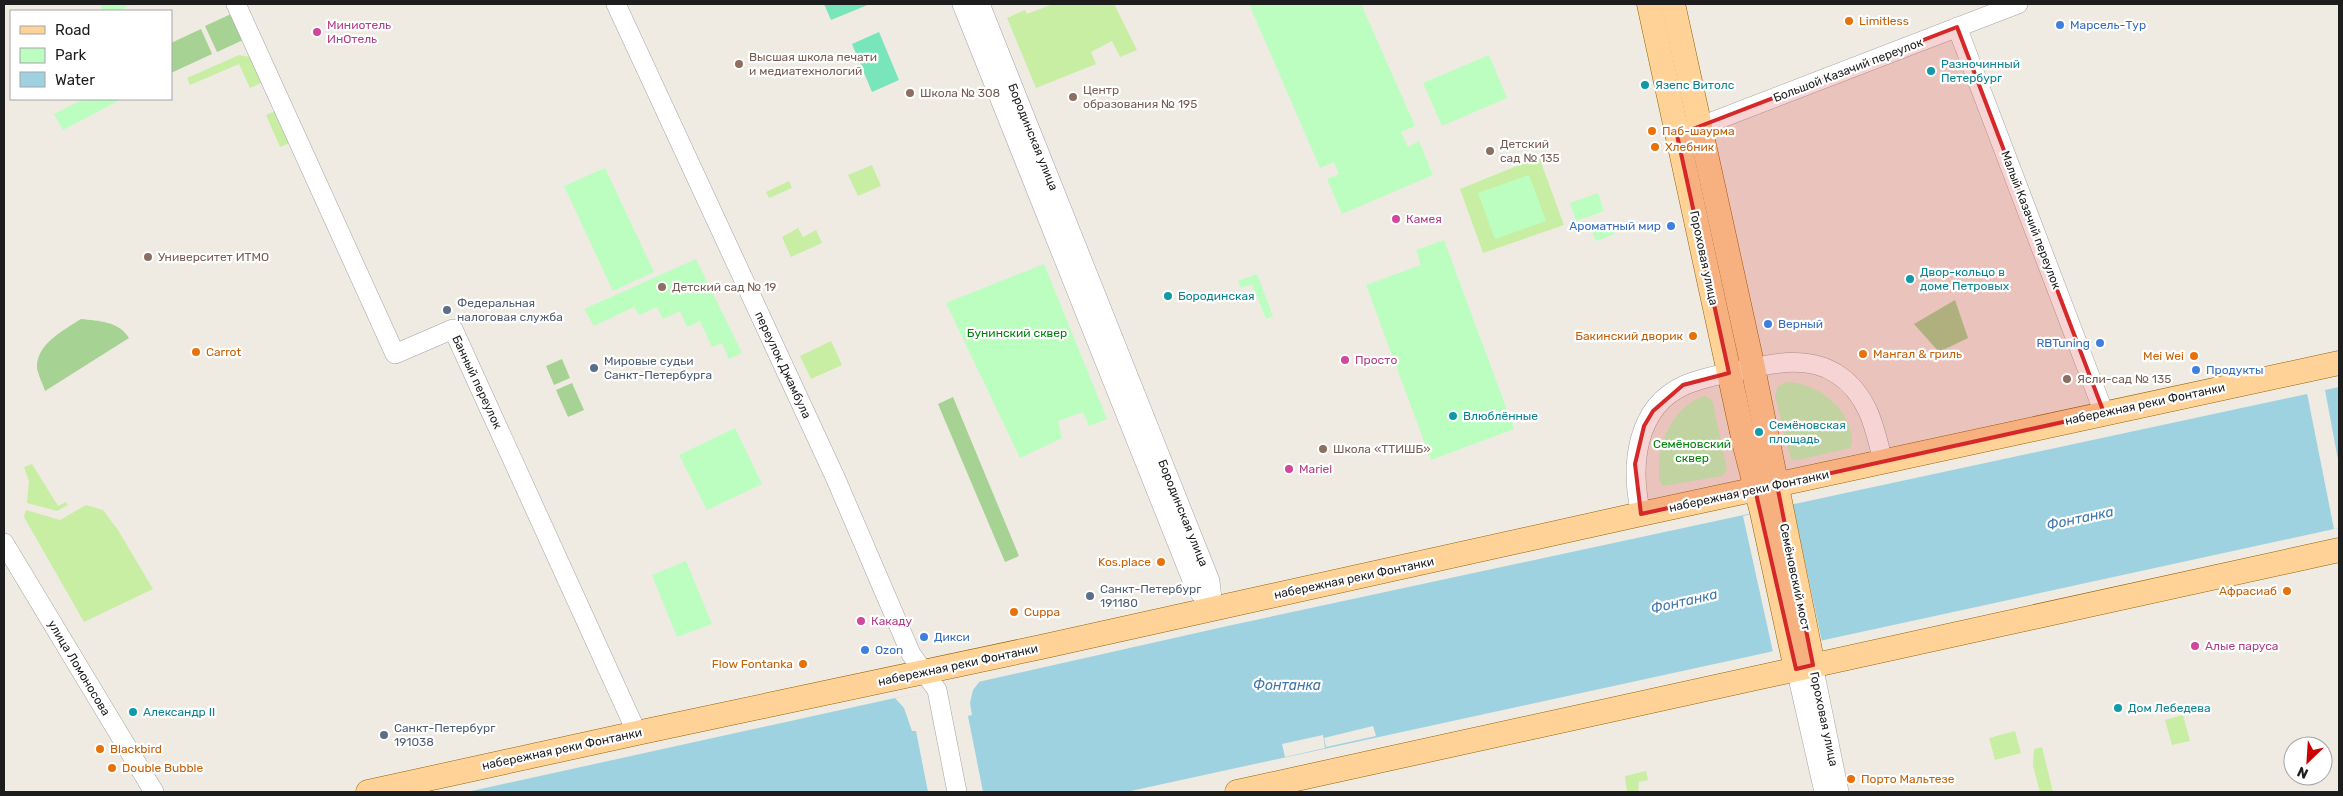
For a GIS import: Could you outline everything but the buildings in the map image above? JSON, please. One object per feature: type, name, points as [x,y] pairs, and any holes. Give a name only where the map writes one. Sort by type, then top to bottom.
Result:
[{"type":"main road","name":"Гороховая улица","points":[[1649,4],[1729,373],[1766,487],[1771,510]]},
{"type":"main road","name":"Гороховая улица","points":[[1673,4],[1753,368],[1766,487]]},
{"type":"main road","name":"набережная реки Фонтанки","points":[[368,792],[637,732],[931,681],[1213,609],[2339,363]]},
{"type":"main road","name":"Семёновский мост","points":[[1771,510],[1803,657]]},
{"type":"main road","points":[[1244,791],[1803,657],[2339,550]]},
{"type":"street","name":"Банный переулок","points":[[236,4],[395,354],[453,329],[637,732]]},
{"type":"street","name":"переулок Джамбула","points":[[616,4],[835,477],[911,654],[931,681]]},
{"type":"street","name":"Бородинская улица","points":[[962,4],[1194,586],[1213,609]]},
{"type":"street","name":"Бородинская улица","points":[[980,4],[1210,581],[1213,609]]},
{"type":"street","name":"Большой Казачий переулок","points":[[1677,135],[2018,4]]},
{"type":"street","name":"Малый Казачий переулок","points":[[1957,27],[2104,413]]},
{"type":"street","points":[[1641,514],[1636,490],[1635,464],[1644,426],[1653,411],[1665,397],[1683,386],[1729,373],[1796,362],[1821,366],[1837,374],[1851,386],[1869,411],[1883,462]]},
{"type":"street","name":"улица Ломоносова","points":[[4,543],[154,792]]},
{"type":"street","name":"Гороховая улица","points":[[1803,657],[1824,792]]},
{"type":"street","name":"Гороховая улица","points":[[1803,657],[1840,792]]},
{"type":"street","points":[[931,681],[957,792]]},
{"type":"highlighted area","points":[[1957,27],[2104,413],[1777,485],[1813,665],[1796,669],[1755,489],[1641,514],[1635,464],[1644,426],[1653,411],[1683,385],[1729,373],[1677,135]]},
{"type":"green space","points":[[100,4],[132,4],[120,10],[103,10]]},
{"type":"green space","points":[[824,4],[870,4],[831,20]]},
{"type":"green space","points":[[1053,4],[1114,4],[1137,50],[1120,57],[1112,41],[1091,52],[1096,64],[1036,88],[1007,18],[1025,10],[1027,14]]},
{"type":"green space","points":[[1249,4],[1361,4],[1415,126],[1401,132],[1408,147],[1419,141],[1433,175],[1342,214],[1327,179],[1339,174],[1334,162],[1320,168]]},
{"type":"green space","points":[[231,14],[243,40],[217,52],[205,26]]},
{"type":"green space","points":[[201,29],[212,54],[172,73],[172,43]]},
{"type":"green space","points":[[879,32],[899,80],[872,92],[852,44]]},
{"type":"green space","points":[[239,55],[250,57],[265,81],[250,88],[239,64],[190,85],[187,78]]},
{"type":"green space","points":[[1489,55],[1507,98],[1442,126],[1423,83]]},
{"type":"green space","points":[[82,100],[118,101],[63,130],[54,114]]},
{"type":"green space","points":[[278,110],[292,142],[280,147],[266,115]]},
{"type":"green space","points":[[1539,157],[1564,225],[1483,253],[1460,189]]},
{"type":"green space","points":[[872,165],[881,186],[858,196],[848,175]]},
{"type":"green space","points":[[605,168],[654,272],[613,291],[564,186]]},
{"type":"green space","points":[[1529,175],[1546,221],[1495,239],[1478,193]]},
{"type":"green space","points":[[789,181],[792,188],[769,198],[766,192]]},
{"type":"green space","points":[[1598,193],[1604,211],[1576,221],[1570,203]]},
{"type":"green space","points":[[1611,222],[1615,234],[1596,241],[1591,230]]},
{"type":"green space","points":[[798,228],[803,237],[816,230],[822,243],[791,257],[782,237]]},
{"type":"green space","points":[[1444,240],[1514,429],[1431,460],[1366,285],[1421,265],[1416,250]]},
{"type":"green space","points":[[696,259],[742,353],[729,359],[722,343],[712,347],[700,321],[687,327],[680,311],[663,319],[657,307],[639,315],[634,307],[594,326],[584,309]]},
{"type":"green space","name":"Бунинский сквер","points":[[1044,264],[1107,419],[1089,426],[1083,412],[1058,421],[1062,438],[1020,458],[946,303]]},
{"type":"green space","points":[[1257,274],[1273,316],[1266,319],[1252,284],[1241,288],[1238,281]]},
{"type":"green space","points":[[1955,300],[1968,338],[1939,352],[1914,324]]},
{"type":"green space","points":[[81,319],[101,321],[114,325],[125,332],[129,338],[45,391],[37,368],[41,352],[59,333]]},
{"type":"green space","points":[[831,341],[842,365],[811,379],[800,356]]},
{"type":"green space","points":[[562,359],[570,378],[554,385],[546,366]]},
{"type":"green space","points":[[1787,382],[1808,386],[1828,397],[1836,405],[1848,423],[1852,439],[1850,448],[1798,460],[1791,459],[1775,396],[1778,386]]},
{"type":"green space","points":[[572,383],[584,410],[568,417],[556,390]]},
{"type":"green space","name":"Семёновский сквер","points":[[1705,396],[1712,400],[1727,470],[1722,476],[1663,486],[1659,478],[1660,457],[1665,435],[1677,415],[1685,407]]},
{"type":"green space","points":[[953,397],[1019,556],[1005,562],[938,404]]},
{"type":"green space","points":[[735,428],[762,484],[707,510],[679,455]]},
{"type":"green space","points":[[32,464],[58,506],[66,502],[68,505],[57,511],[27,503],[29,481],[24,467]]},
{"type":"green space","points":[[86,505],[103,510],[118,530],[153,589],[84,622],[24,517],[26,510],[60,520]]},
{"type":"green space","points":[[686,561],[712,624],[677,637],[652,575]]},
{"type":"green space","points":[[2183,715],[2190,741],[2172,745],[2165,720]]},
{"type":"green space","points":[[2015,731],[2021,753],[1995,760],[1989,738]]},
{"type":"green space","points":[[2042,747],[2053,792],[2040,792],[2033,766],[2034,749]]},
{"type":"green space","points":[[1646,771],[1648,780],[1639,782],[1638,792],[1627,792],[1625,776]]},
{"type":"water","name":"Фонтанка","points":[[2339,387],[2339,528],[1126,792],[467,792],[895,698],[969,684],[1232,625]]},
{"type":"pier","points":[[2325,390],[2339,465],[2339,528],[2334,529],[2307,393]]},
{"type":"pier","points":[[1793,506],[1822,642],[1773,652],[1743,516]]},
{"type":"pier","points":[[980,681],[973,690],[970,703],[972,715],[968,716],[983,792],[928,792],[916,731],[912,731],[904,708],[895,698]]},
{"type":"pier","points":[[1373,726],[1376,736],[1326,747],[1324,738]]},
{"type":"pier","points":[[1323,735],[1325,748],[1285,757],[1282,744]]},
{"type":"place","name":"Limitless","points":[[1849,21]]},
{"type":"place","name":"Марсель-Тур","points":[[2060,25]]},
{"type":"place","name":"Миниотель ИнОтель","points":[[317,32]]},
{"type":"place","name":"Высшая школа печати и медиатехнологий","points":[[739,64]]},
{"type":"place","name":"Разночинный Петербург","points":[[1931,71]]},
{"type":"place","name":"Язепс Витолс","points":[[1645,85]]},
{"type":"place","name":"Школа № 308","points":[[910,93]]},
{"type":"place","name":"Центр образования № 195","points":[[1073,97]]},
{"type":"place","name":"Паб-шаурма","points":[[1652,131]]},
{"type":"place","name":"Хлебник","points":[[1655,147]]},
{"type":"place","name":"Детский сад № 135","points":[[1490,151]]},
{"type":"place","name":"Камея","points":[[1396,219]]},
{"type":"place","name":"Ароматный мир","points":[[1671,226]]},
{"type":"place","name":"Университет ИТМО","points":[[148,257]]},
{"type":"place","name":"Двор-кольцо в доме Петровых","points":[[1910,279]]},
{"type":"place","name":"Детский сад № 19","points":[[662,287]]},
{"type":"place","name":"Бородинская","points":[[1168,296]]},
{"type":"place","name":"Федеральная налоговая служба","points":[[447,310]]},
{"type":"place","name":"Верный","points":[[1768,324]]},
{"type":"place","name":"Бакинский дворик","points":[[1693,336]]},
{"type":"place","name":"RBTuning","points":[[2100,343]]},
{"type":"place","name":"Carrot","points":[[196,352]]},
{"type":"place","name":"Мангал & гриль","points":[[1863,354]]},
{"type":"place","name":"Mei Wei","points":[[2194,356]]},
{"type":"place","name":"Просто","points":[[1345,360]]},
{"type":"place","name":"Мировые судьи Санкт-Петербурга","points":[[594,368]]},
{"type":"place","name":"Продукты","points":[[2196,370]]},
{"type":"place","name":"Ясли-сад № 135","points":[[2067,379]]},
{"type":"place","name":"Влюблённые","points":[[1453,416]]},
{"type":"place","name":"Семёновская площадь","points":[[1759,432]]},
{"type":"place","name":"Школа «ТТИШБ»","points":[[1323,449]]},
{"type":"place","name":"Mariel","points":[[1289,469]]},
{"type":"place","name":"Kos.place","points":[[1161,562]]},
{"type":"place","name":"Афрасиаб","points":[[2287,591]]},
{"type":"place","name":"Санкт-Петербург 191180","points":[[1090,596]]},
{"type":"place","name":"Cuppa","points":[[1014,612]]},
{"type":"place","name":"Какаду","points":[[861,621]]},
{"type":"place","name":"Дикси","points":[[924,637]]},
{"type":"place","name":"Алые паруса","points":[[2195,646]]},
{"type":"place","name":"Ozon","points":[[865,650]]},
{"type":"place","name":"Flow Fontanka","points":[[803,664]]},
{"type":"place","name":"Дом Лебедева","points":[[2118,708]]},
{"type":"place","name":"Александр II","points":[[133,712]]},
{"type":"place","name":"Санкт-Петербург 191038","points":[[384,735]]},
{"type":"place","name":"Blackbird","points":[[100,749]]},
{"type":"place","name":"Double Bubble","points":[[112,768]]},
{"type":"place","name":"Порто Мальтезе","points":[[1851,779]]}]
